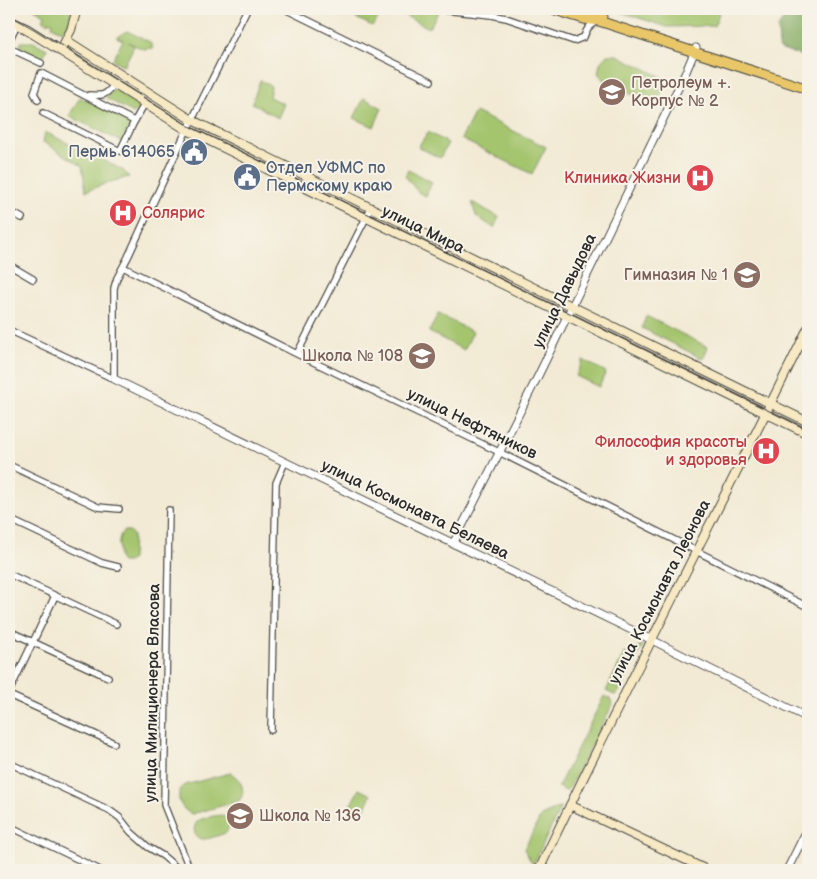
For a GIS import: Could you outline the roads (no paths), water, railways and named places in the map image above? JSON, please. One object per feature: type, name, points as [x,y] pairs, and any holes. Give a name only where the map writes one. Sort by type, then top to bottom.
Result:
[{"type":"main road","points":[[60,51],[73,25],[77,9]]},
{"type":"main road","points":[[552,9],[584,19],[600,15]]},
{"type":"main road","points":[[578,9],[600,15],[808,89]]},
{"type":"main road","name":"улица Мира","points":[[9,20],[187,130],[808,434]]},
{"type":"main road","name":"улица Мира","points":[[66,40],[192,120],[808,422]]},
{"type":"main road","points":[[695,50],[808,83]]},
{"type":"main road","name":"улица Космонавта Леонова","points":[[539,870],[808,328]]},
{"type":"main road","points":[[570,805],[707,870]]},
{"type":"street","points":[[114,379],[114,288],[117,278],[247,9]]},
{"type":"street","points":[[286,9],[300,9]]},
{"type":"street","points":[[286,9],[430,81]]},
{"type":"street","points":[[433,9],[506,18],[574,41],[584,37],[587,28],[600,15]]},
{"type":"street","points":[[9,41],[17,24]]},
{"type":"street","points":[[9,48],[41,63]]},
{"type":"street","name":"улица Давыдова","points":[[453,544],[568,316],[695,50]]},
{"type":"street","points":[[38,100],[34,93],[41,73],[134,121]]},
{"type":"street","points":[[86,95],[105,95],[114,85]]},
{"type":"street","points":[[43,113],[120,151],[145,103]]},
{"type":"street","points":[[297,354],[371,208]]},
{"type":"street","points":[[9,211],[22,218]]},
{"type":"street","points":[[9,265],[33,279]]},
{"type":"street","name":"улица Нефтяников","points":[[123,267],[808,607]]},
{"type":"street","name":"улица Космонавта Беляева","points":[[9,330],[652,640],[808,718]]},
{"type":"street","points":[[271,730],[276,483],[284,462]]},
{"type":"street","points":[[9,465],[98,507],[119,509]]},
{"type":"street","name":"улица Милиционера Власова","points":[[169,510],[164,805],[190,869]]},
{"type":"street","points":[[9,519],[102,563],[118,567]]},
{"type":"street","points":[[9,574],[116,624]]},
{"type":"street","points":[[56,596],[9,694],[114,743]]},
{"type":"street","points":[[9,631],[108,677]]},
{"type":"street","points":[[9,764],[109,810],[120,818],[142,842],[164,856],[177,868],[190,869]]},
{"type":"street","points":[[9,826],[100,870]]},
{"type":"street","points":[[787,870],[808,828]]},
{"type":"tram line","points":[[9,15],[30,25],[189,126],[808,430]]},
{"type":"place","name":"Петролеум +. Корпус № 2","points":[[612,92]]},
{"type":"place","name":"Пермь 614065","points":[[194,152]]},
{"type":"place","name":"Отдел УФМС по Пермскому краю","points":[[247,177]]},
{"type":"place","name":"Клиника Жизни","points":[[700,178]]},
{"type":"place","name":"Солярис","points":[[123,213]]},
{"type":"place","name":"Гимназия № 1","points":[[747,275]]},
{"type":"place","name":"Школа № 108","points":[[422,356]]},
{"type":"place","name":"Философия красоты и здоровья","points":[[766,451]]},
{"type":"place","name":"Школа № 136","points":[[240,816]]}]
